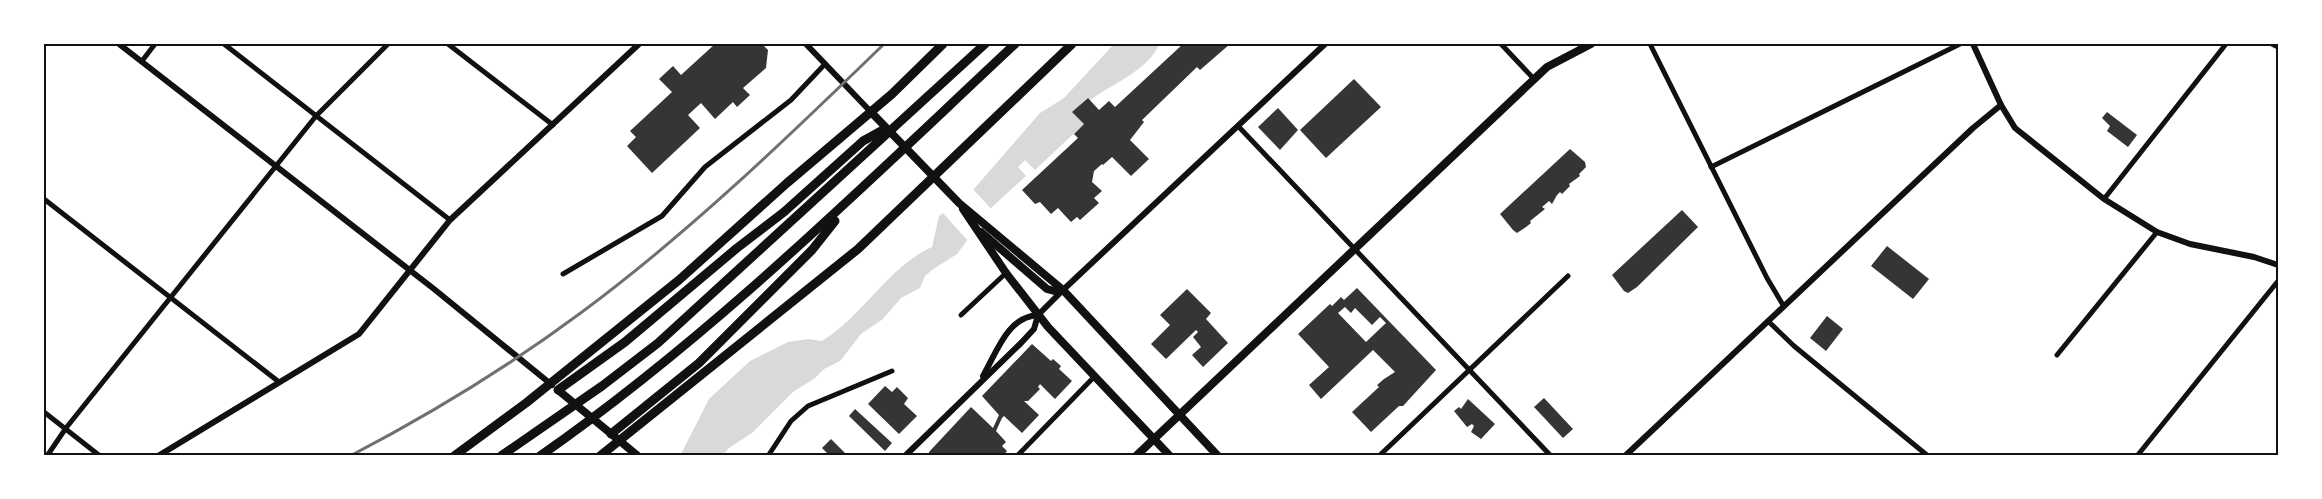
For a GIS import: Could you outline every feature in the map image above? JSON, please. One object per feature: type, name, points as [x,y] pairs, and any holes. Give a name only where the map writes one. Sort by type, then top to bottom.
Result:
[{"type":"highway","points":[[454,456],[624,326],[870,111],[943,44]]},
{"type":"highway","points":[[558,390],[658,315],[737,248],[893,125],[985,44]]},
{"type":"highway","points":[[612,434],[699,363],[812,250],[887,162],[1015,44]]},
{"type":"highway","points":[[600,456],[798,300],[858,249],[935,178],[1072,44]]},
{"type":"highway","points":[[501,456],[602,386],[658,343],[866,144]]},
{"type":"highway","points":[[540,456],[582,426],[722,314],[806,242],[862,189]]},
{"type":"main road","points":[[1136,456],[1353,248],[1547,67],[1591,44]]},
{"type":"main road","points":[[870,111],[959,203],[1062,290],[1218,456]]},
{"type":"main road","points":[[959,203],[973,226],[992,246],[1047,289],[1058,292],[1062,290]]},
{"type":"main road","points":[[992,246],[1006,273],[1038,315],[1170,456]]},
{"type":"main road","points":[[558,390],[638,456]]},
{"type":"street","points":[[119,44],[480,325],[558,390]]},
{"type":"street","points":[[142,61],[155,44]]},
{"type":"street","points":[[224,44],[450,220]]},
{"type":"street","points":[[47,456],[66,429],[316,116],[388,44]]},
{"type":"street","points":[[448,44],[553,124]]},
{"type":"street","points":[[158,456],[359,334],[379,313],[409,270],[450,220],[639,44]]},
{"type":"street","points":[[806,44],[870,111]]},
{"type":"street","points":[[905,456],[1034,330],[1038,315],[1062,290],[1325,44]]},
{"type":"street","points":[[1501,44],[1534,79]]},
{"type":"street","points":[[1650,44],[1783,305]]},
{"type":"street","points":[[1712,167],[1960,44]]},
{"type":"street","points":[[1972,44],[2001,105],[2025,138],[2104,199],[2157,232],[2190,244],[2254,257],[2278,265]]},
{"type":"street","points":[[2104,199],[2226,44]]},
{"type":"street","points":[[2272,44],[2278,47]]},
{"type":"street","points":[[563,274],[662,216],[705,167],[791,100],[825,64]]},
{"type":"street","points":[[1625,456],[1783,305],[1973,128],[2001,105]]},
{"type":"street","points":[[1238,126],[1551,456]]},
{"type":"street","points":[[44,199],[279,382]]},
{"type":"street","points":[[2057,355],[2157,232]]},
{"type":"street","points":[[962,315],[1006,273]]},
{"type":"street","points":[[1379,456],[1568,276]]},
{"type":"street","points":[[2137,456],[2278,281]]},
{"type":"street","points":[[980,381],[1002,340],[1014,326],[1025,316],[1038,315]]},
{"type":"street","points":[[1768,321],[1794,346],[1928,456]]},
{"type":"street","points":[[768,456],[791,421],[808,406],[892,371]]},
{"type":"street","points":[[1017,456],[1094,377]]},
{"type":"street","points":[[44,412],[100,456]]},
{"type":"shaded area","points":[[1114,44],[1159,44],[1155,53],[1139,68],[1090,100],[1087,98],[1073,112],[1084,124],[1035,170],[1025,160],[1018,167],[1026,176],[991,208],[957,254],[932,270],[925,276],[920,288],[901,298],[883,319],[861,334],[840,361],[824,369],[815,378],[793,392],[752,433],[729,448],[723,455],[680,456],[709,399],[750,361],[788,342],[808,339],[822,341],[850,319],[902,267],[932,247],[939,216],[973,190],[1040,113],[1064,98]]},
{"type":"pier","points":[[971,187],[993,211],[969,242],[941,211]]},
{"type":"building","points":[[715,44],[762,44],[768,50],[766,68],[743,88],[750,95],[737,107],[733,102],[715,119],[701,103],[688,115],[700,128],[652,173],[627,146],[636,137],[630,131],[672,92],[659,79],[673,66],[681,75]]},
{"type":"building","points":[[1183,44],[1230,44],[1200,70],[1197,67],[1142,120],[1144,122],[1130,140],[1149,159],[1131,176],[1112,157],[1094,171],[1092,182],[1102,191],[1094,198],[1099,203],[1080,220],[1077,217],[1071,222],[1058,208],[1051,214],[1040,202],[1035,204],[1022,190],[1078,138],[1074,134],[1084,124],[1072,112],[1088,98],[1099,110],[1109,101],[1115,107]]},
{"type":"building","points":[[1354,79],[1381,107],[1326,158],[1300,130]]},
{"type":"building","points":[[1278,108],[1298,130],[1280,150],[1258,127]]},
{"type":"building","points":[[2107,112],[2137,135],[2128,147],[2107,131],[2110,126],[2102,118]]},
{"type":"building","points":[[1570,149],[1585,162],[1586,167],[1562,194],[1560,192],[1557,195],[1552,204],[1549,201],[1542,207],[1545,209],[1530,221],[1531,223],[1517,233],[1500,214]]},
{"type":"building","points":[[1682,210],[1698,227],[1637,287],[1628,293],[1624,291],[1612,275]]},
{"type":"building","points":[[1887,246],[1929,279],[1913,299],[1871,266]]},
{"type":"building","points":[[1357,288],[1436,370],[1403,406],[1399,406],[1371,432],[1352,412],[1379,387],[1377,385],[1395,372],[1373,350],[1321,399],[1309,385],[1329,367],[1298,334],[1330,304],[1332,306],[1341,297],[1344,300]],"holes":[[[1345,307],[1351,313],[1355,308],[1372,325],[1380,317],[1386,323],[1366,342],[1338,313]]]},
{"type":"building","points":[[1187,289],[1211,313],[1206,319],[1228,343],[1203,367],[1192,355],[1201,347],[1193,337],[1198,332],[1196,330],[1166,359],[1151,344],[1170,325],[1160,315]]},
{"type":"building","points":[[1827,316],[1843,329],[1826,351],[1810,338]]},
{"type":"building","points":[[1032,344],[1051,361],[1053,359],[1061,366],[1059,369],[1072,381],[1055,399],[1040,384],[1038,387],[1040,389],[1028,401],[1024,401],[1039,415],[1022,433],[1004,416],[1002,418],[996,431],[1006,442],[1002,446],[1007,451],[1003,456],[929,456],[929,452],[971,407],[993,428],[999,415],[982,396]]},
{"type":"building","points":[[885,386],[892,392],[897,387],[908,398],[904,404],[917,416],[899,434],[868,404]]},
{"type":"building","points":[[1544,398],[1573,429],[1563,438],[1534,407]]},
{"type":"building","points":[[1468,399],[1495,424],[1481,439],[1471,432],[1474,426],[1472,424],[1467,427],[1454,411],[1459,407],[1461,409]]},
{"type":"building","points":[[855,409],[892,443],[885,451],[849,416]]},
{"type":"building","points":[[831,439],[848,456],[830,456],[822,448]]},
{"type":"railway","points":[[350,456],[410,424],[497,371],[582,312],[700,217],[884,44]]}]
